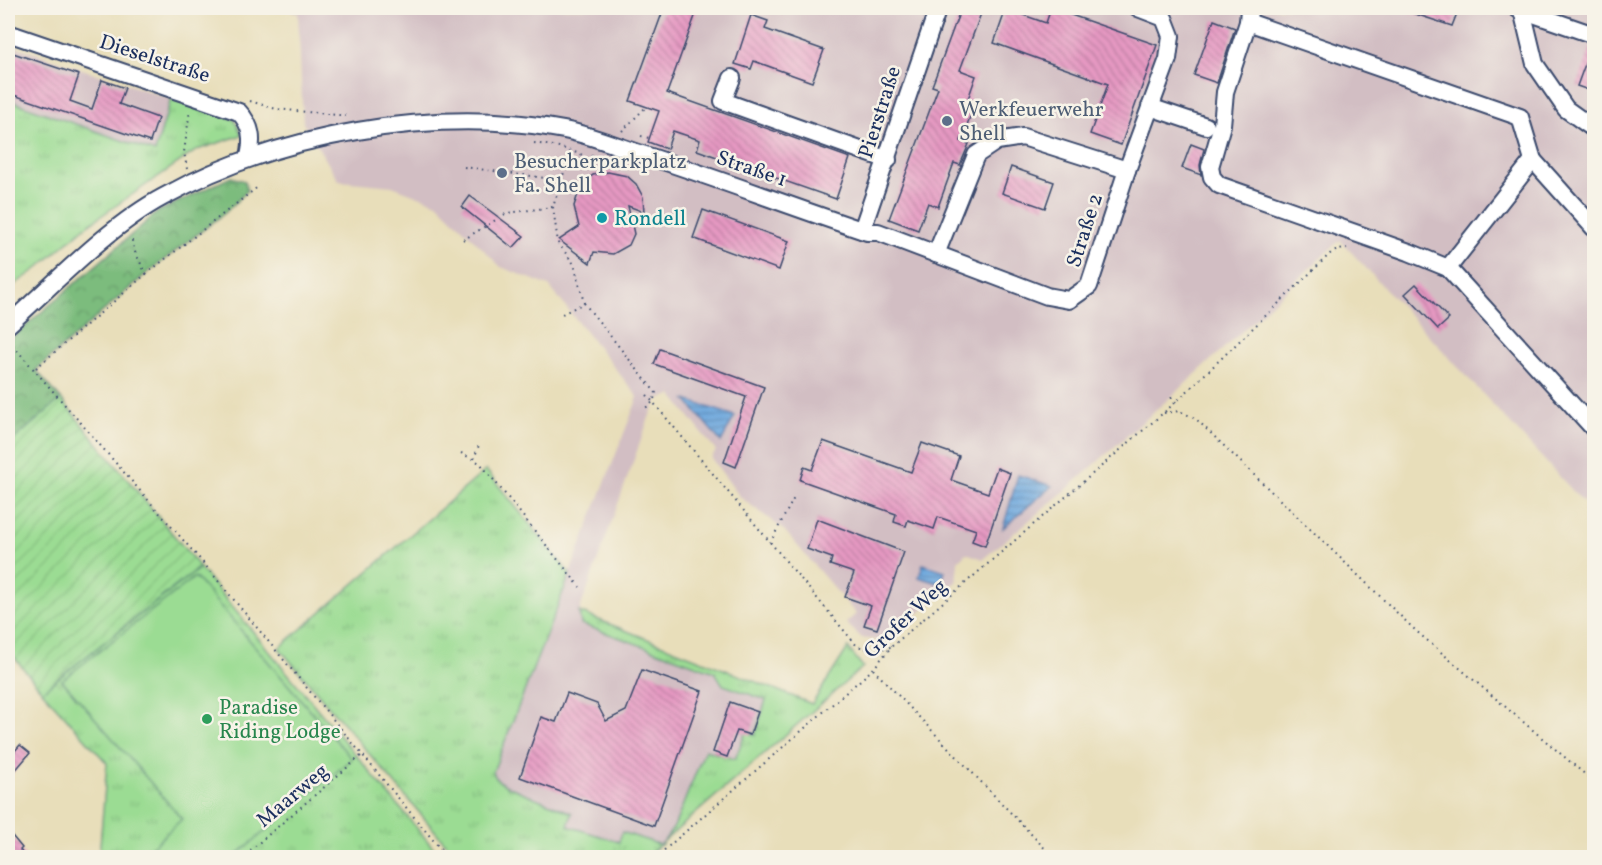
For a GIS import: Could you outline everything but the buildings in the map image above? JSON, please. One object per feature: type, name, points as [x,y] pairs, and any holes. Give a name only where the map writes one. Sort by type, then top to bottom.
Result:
[{"type":"street","name":"Pierstraße","points":[[862,230],[888,160],[938,8]]},
{"type":"street","name":"Straße 2","points":[[862,230],[878,232],[1047,296],[1069,300],[1089,286],[1127,170],[1168,59],[1171,36],[1164,18],[1138,8]]},
{"type":"street","points":[[1519,9],[1594,35]]},
{"type":"street","points":[[1519,9],[1535,64],[1566,110],[1594,129]]},
{"type":"street","points":[[1594,228],[1533,160],[1520,117],[1248,15],[1225,92],[1222,125],[1210,166],[1212,177],[1219,185],[1448,268],[1594,429]]},
{"type":"street","name":"Dieselstraße","points":[[8,33],[192,94],[239,112],[249,122],[252,142],[249,157]]},
{"type":"street","points":[[732,78],[723,101],[888,160]]},
{"type":"street","points":[[1150,107],[1206,126]]},
{"type":"street","name":"Straße 1","points":[[8,325],[125,222],[163,197],[249,157],[350,134],[414,124],[483,122],[553,129],[626,149],[862,230]]},
{"type":"street","points":[[936,254],[975,155],[997,141],[1023,137],[1127,170]]},
{"type":"street","points":[[1448,268],[1533,160]]},
{"type":"path","points":[[188,172],[184,152],[192,94]]},
{"type":"path","points":[[247,100],[276,109],[352,116],[341,119]]},
{"type":"path","points":[[622,130],[646,107]]},
{"type":"path","points":[[532,143],[559,147],[586,156]]},
{"type":"path","points":[[607,144],[605,153],[586,156],[567,166],[560,180],[553,207],[558,243],[574,264],[584,303],[656,393],[653,402],[643,410]]},
{"type":"path","points":[[8,145],[12,148]]},
{"type":"path","points":[[464,168],[560,180]]},
{"type":"path","points":[[36,368],[146,274],[259,186]]},
{"type":"path","points":[[463,240],[507,213],[553,207]]},
{"type":"path","points":[[125,222],[135,252],[146,274]]},
{"type":"path","name":"Grofer Weg","points":[[655,858],[873,669],[891,647],[1176,402],[1332,252],[1347,248]]},
{"type":"path","points":[[562,314],[584,303]]},
{"type":"path","points":[[8,339],[36,368],[205,565],[448,858]]},
{"type":"path","points":[[647,395],[857,645],[872,650],[891,647]]},
{"type":"path","points":[[1171,397],[1176,402]]},
{"type":"path","points":[[1161,414],[1179,411],[1195,418],[1416,631],[1594,782]]},
{"type":"path","points":[[474,459],[479,445]]},
{"type":"path","points":[[461,453],[480,463],[580,587]]},
{"type":"path","points":[[770,543],[795,496]]},
{"type":"path","points":[[873,669],[1054,858]]},
{"type":"path","name":"Maarweg","points":[[241,858],[362,755]]},
{"type":"shaded area","points":[[283,8],[1594,8],[1594,492],[1583,502],[1340,240],[1182,387],[1067,489],[983,559],[966,553],[958,561],[957,581],[889,638],[882,641],[862,638],[846,623],[856,614],[784,530],[740,497],[711,458],[716,451],[672,395],[658,399],[650,415],[579,612],[581,624],[715,672],[723,685],[766,700],[755,735],[746,732],[735,759],[705,751],[674,827],[661,845],[622,832],[620,842],[568,826],[572,813],[505,785],[497,780],[493,772],[638,397],[549,286],[501,267],[437,203],[392,186],[339,181],[303,123],[298,13]]},
{"type":"shaded area","points":[[8,44],[171,99],[156,153],[8,100]]},
{"type":"green space","points":[[171,99],[234,119],[242,135],[197,150],[85,227],[37,269],[8,289],[8,100],[155,152]]},
{"type":"green space","points":[[231,177],[245,181],[247,191],[225,213],[146,274],[36,370],[61,399],[8,445],[8,341],[159,211]]},
{"type":"green space","points":[[61,399],[200,567],[42,691],[8,650],[8,445]]},
{"type":"green space","points":[[486,470],[570,574],[493,772],[497,780],[505,785],[572,813],[568,826],[619,842],[622,832],[660,845],[646,857],[458,858],[279,648]]},
{"type":"green space","name":"Paradise Riding Lodge","points":[[200,568],[441,857],[99,857],[107,763],[42,691]]},
{"type":"green space","name":"Paradise Riding Lodge","points":[[195,577],[352,759],[234,857],[141,857],[182,819],[62,680]]},
{"type":"green space","points":[[579,612],[812,704],[848,648],[863,667],[663,842],[674,827],[705,750],[735,759],[746,732],[755,735],[766,700],[723,685],[715,672],[581,624]]},
{"type":"water","points":[[686,400],[735,416],[721,442]]},
{"type":"water","points":[[1018,475],[1052,486],[1003,528]]},
{"type":"water","points":[[923,564],[945,571],[941,584],[919,577]]},
{"type":"place","name":"Werkfeuerwehr Shell","points":[[947,121]]},
{"type":"place","name":"Besucherparkplatz Fa. Shell","points":[[502,173]]},
{"type":"place","name":"Rondell","points":[[602,218]]},
{"type":"place","name":"Paradise Riding Lodge","points":[[207,719]]}]
